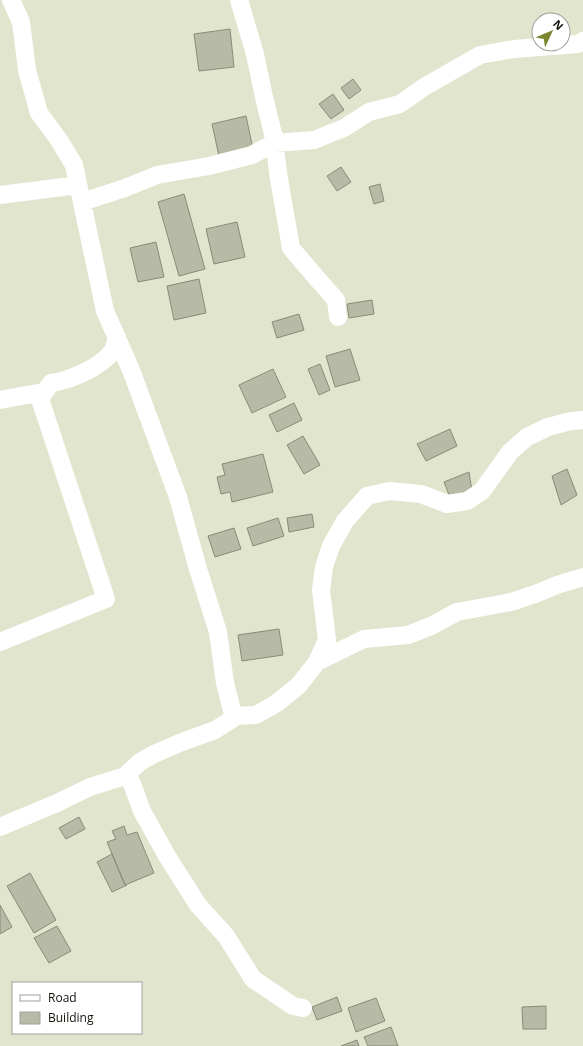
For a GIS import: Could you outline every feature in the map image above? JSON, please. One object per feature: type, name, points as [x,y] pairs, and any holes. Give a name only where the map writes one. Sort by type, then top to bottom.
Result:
[{"type":"street","points":[[0,827],[57,803],[90,787],[125,776],[140,762],[154,754],[216,730],[234,718],[225,684],[218,632],[198,569],[178,497],[150,420],[105,311],[74,165],[59,140],[39,113],[27,70],[21,22],[11,0]]},
{"type":"street","points":[[239,0],[255,54],[274,143],[291,248],[336,300],[338,317]]},
{"type":"street","points":[[82,202],[157,176],[209,166],[252,155],[274,143],[314,140],[344,128],[369,112],[400,104],[424,87],[480,55],[514,49],[578,44],[583,41]]},
{"type":"street","points":[[0,195],[78,184]]},
{"type":"street","points":[[40,399],[51,383],[61,381],[84,372],[101,362],[113,351],[117,337]]},
{"type":"street","points":[[0,400],[38,394],[106,599],[0,642]]},
{"type":"street","points":[[233,716],[256,715],[277,703],[300,685],[317,662],[326,640],[321,590],[324,567],[332,546],[345,521],[367,496],[389,491],[421,494],[447,504],[467,501],[482,490],[510,452],[527,437],[548,427],[571,421],[583,420]]},
{"type":"street","points":[[317,662],[364,639],[408,635],[431,626],[458,612],[511,602],[583,577]]},
{"type":"street","points":[[128,773],[142,810],[167,856],[198,905],[226,936],[253,979],[293,1006],[303,1008]]},
{"type":"building","points":[[230,29],[234,67],[199,71],[194,34]]},
{"type":"building","points":[[353,79],[361,90],[349,99],[341,88]]},
{"type":"building","points":[[333,94],[344,110],[331,119],[319,104]]},
{"type":"building","points":[[246,116],[253,149],[219,156],[212,124]]},
{"type":"building","points":[[341,167],[351,182],[337,191],[327,176]]},
{"type":"building","points":[[380,184],[384,201],[374,204],[369,187]]},
{"type":"building","points":[[184,194],[205,269],[179,276],[158,202]]},
{"type":"building","points":[[237,222],[245,257],[214,264],[206,229]]},
{"type":"building","points":[[156,242],[164,277],[138,282],[130,248]]},
{"type":"building","points":[[199,279],[206,313],[174,320],[167,286]]},
{"type":"building","points":[[372,300],[374,314],[349,318],[347,304]]},
{"type":"building","points":[[299,314],[304,330],[277,338],[272,322]]},
{"type":"building","points":[[350,349],[360,380],[335,387],[326,356]]},
{"type":"building","points":[[320,364],[330,390],[319,395],[308,369]]},
{"type":"building","points":[[273,369],[286,397],[252,413],[239,385]]},
{"type":"building","points":[[294,403],[302,420],[277,432],[269,415]]},
{"type":"building","points":[[450,429],[457,446],[426,461],[417,444]]},
{"type":"building","points":[[303,436],[320,465],[304,474],[287,445]]},
{"type":"building","points":[[263,454],[273,492],[232,502],[230,492],[221,494],[217,477],[225,475],[222,464]]},
{"type":"building","points":[[567,469],[577,495],[561,505],[552,476]]},
{"type":"building","points":[[469,472],[472,491],[451,500],[444,482]]},
{"type":"building","points":[[312,514],[314,527],[289,532],[287,518]]},
{"type":"building","points":[[278,518],[284,536],[253,546],[247,528]]},
{"type":"building","points":[[234,528],[241,549],[215,557],[208,536]]},
{"type":"building","points":[[279,629],[283,655],[242,661],[238,635]]},
{"type":"building","points":[[79,817],[85,829],[66,839],[59,828]]},
{"type":"building","points":[[124,826],[127,835],[137,832],[154,873],[125,885],[107,842],[116,839],[112,831]]},
{"type":"building","points":[[112,854],[125,885],[127,885],[112,892],[97,862]]},
{"type":"building","points":[[30,873],[56,920],[34,933],[7,886]]},
{"type":"building","points":[[0,905],[12,927],[0,934]]},
{"type":"building","points":[[57,926],[71,951],[49,963],[34,938]]},
{"type":"building","points":[[337,997],[342,1011],[317,1020],[312,1007]]},
{"type":"building","points":[[376,998],[385,1021],[356,1032],[348,1008]]},
{"type":"building","points":[[546,1006],[546,1029],[523,1029],[522,1007]]},
{"type":"building","points":[[391,1027],[398,1046],[368,1046],[364,1037]]},
{"type":"building","points":[[357,1040],[359,1046],[341,1046]]}]
